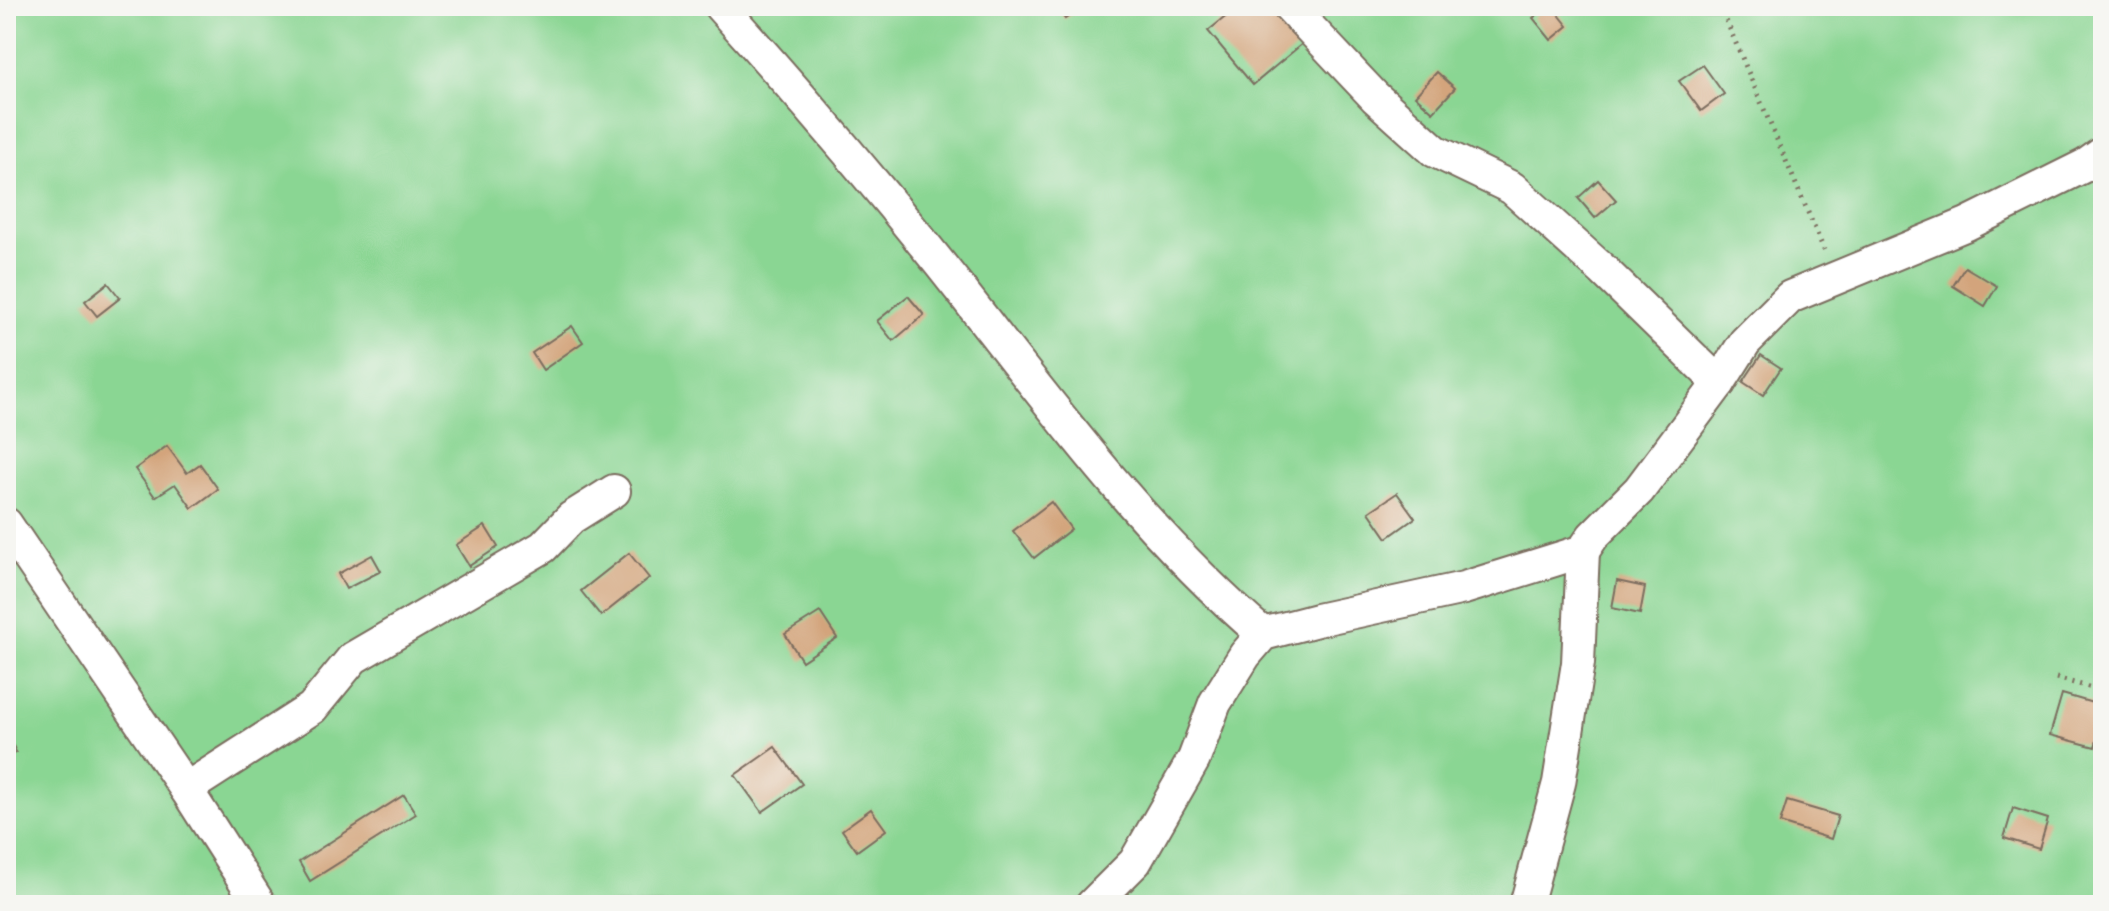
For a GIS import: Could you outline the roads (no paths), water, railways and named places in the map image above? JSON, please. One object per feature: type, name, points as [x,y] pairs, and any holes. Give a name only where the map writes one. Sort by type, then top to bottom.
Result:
[{"type":"street","points":[[720,6],[850,152],[1113,483],[1219,597],[1263,634]]},
{"type":"street","points":[[1289,6],[1375,97],[1435,151],[1512,188],[1603,270],[1719,383]]},
{"type":"street","points":[[1526,905],[1559,783],[1578,663],[1583,551],[1593,536],[1639,490],[1719,383],[1745,342],[1790,297],[1967,224],[2086,165],[2103,153]]},
{"type":"street","points":[[186,789],[312,708],[353,658],[543,547],[571,518],[614,491]]},
{"type":"street","points":[[6,524],[186,789],[260,905]]},
{"type":"street","points":[[1092,905],[1135,862],[1194,759],[1215,703],[1245,655],[1263,634],[1464,588],[1583,551]]}]
